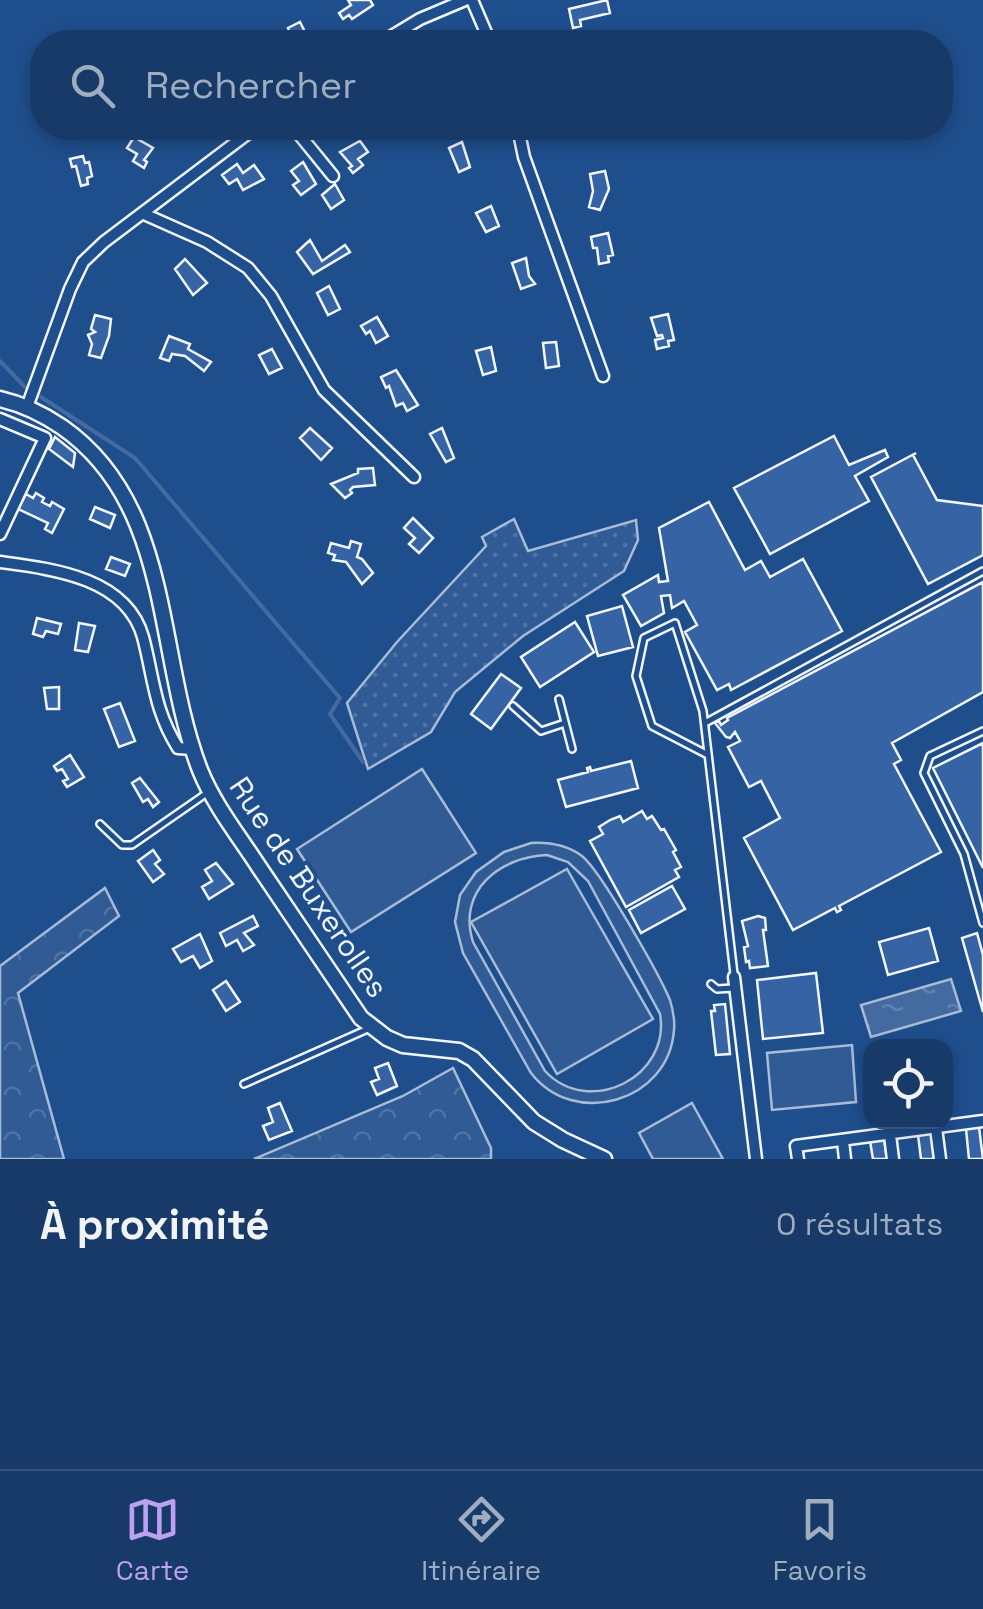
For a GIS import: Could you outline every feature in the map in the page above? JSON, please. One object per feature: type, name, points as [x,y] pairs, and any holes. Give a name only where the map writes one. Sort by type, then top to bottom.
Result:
[{"type":"street","points":[[403,30],[469,0],[484,30]]},
{"type":"street","points":[[26,407],[83,262],[240,140]]},
{"type":"street","points":[[304,140],[333,176]]},
{"type":"street","points":[[520,140],[604,376]]},
{"type":"street","points":[[144,214],[207,242],[248,268],[271,296],[324,390],[414,477]]},
{"type":"street","name":"Rue de Buxerolles","points":[[0,399],[54,421],[98,456],[134,510],[144,540],[186,748],[361,1018],[387,1038],[459,1052],[473,1060],[534,1122],[604,1159]]},
{"type":"street","points":[[0,419],[45,438],[0,534]]},
{"type":"street","points":[[0,562],[80,579],[104,587],[120,600],[134,616],[142,635],[155,700],[186,748]]},
{"type":"street","points":[[735,983],[756,1159]]},
{"type":"street","points":[[953,1125],[983,1121]]},
{"type":"street","points":[[798,1159],[796,1146],[928,1129]]},
{"type":"street","points":[[936,1129],[940,1159]]},
{"type":"street","points":[[890,1134],[893,1159]]},
{"type":"street","points":[[843,1140],[845,1159]]},
{"type":"lane","points":[[705,724],[983,571]]},
{"type":"lane","points":[[708,755],[652,726],[636,676],[644,638],[674,622],[705,724],[735,983],[717,989],[711,984]]},
{"type":"lane","points":[[559,699],[572,749]]},
{"type":"lane","points":[[512,706],[542,731],[565,723]]},
{"type":"lane","points":[[983,731],[930,756],[924,773],[964,854],[983,923]]},
{"type":"lane","points":[[100,824],[122,844],[132,845],[210,790]]},
{"type":"lane","points":[[244,1084],[372,1027]]},
{"type":"green space","points":[[514,519],[528,551],[636,520],[638,540],[624,571],[523,636],[455,692],[431,732],[368,769],[347,703],[486,546],[482,537]]},
{"type":"green space","points":[[422,769],[476,853],[351,932],[297,849]]},
{"type":"green space","points":[[544,843],[582,856],[642,947],[670,1000],[674,1026],[668,1055],[656,1075],[638,1090],[617,1100],[594,1103],[571,1100],[549,1090],[531,1073],[463,953],[455,922],[460,895],[476,872],[504,852]],"holes":[[[547,855],[568,862],[588,881],[660,1014],[660,1036],[653,1056],[623,1084],[604,1090],[583,1091],[563,1085],[545,1071],[473,942],[470,924],[477,893],[498,870],[529,857]]]},
{"type":"green space","points":[[567,869],[653,1019],[557,1074],[471,922]]},
{"type":"green space","points":[[105,888],[119,916],[18,993],[64,1159],[0,1159],[0,966]]},
{"type":"green space","points":[[852,1045],[856,1102],[772,1110],[767,1053]]},
{"type":"green space","points":[[453,1068],[491,1148],[491,1159],[254,1159],[403,1096]]},
{"type":"green space","points":[[692,1103],[723,1159],[653,1159],[639,1133]]},
{"type":"water","points":[[951,979],[961,1011],[871,1037],[861,1005]]},
{"type":"building","points":[[348,0],[370,0],[373,5],[352,19],[349,15],[343,19],[339,13],[351,5]]},
{"type":"building","points":[[607,0],[610,13],[580,20],[581,26],[573,28],[569,9]]},
{"type":"building","points":[[300,22],[304,30],[289,30]]},
{"type":"building","points":[[132,140],[139,140],[153,148],[144,160],[144,168],[133,161],[137,154],[127,148]]},
{"type":"building","points":[[360,141],[368,152],[358,159],[363,165],[353,173],[340,152]]},
{"type":"building","points":[[462,142],[470,167],[459,172],[449,148]]},
{"type":"building","points":[[83,156],[85,163],[89,162],[92,176],[87,178],[88,184],[81,186],[70,159]]},
{"type":"building","points":[[303,162],[316,184],[301,195],[293,185],[299,181],[291,171]]},
{"type":"building","points":[[237,164],[243,173],[254,165],[264,179],[243,190],[237,179],[229,184],[222,175]]},
{"type":"building","points":[[605,171],[609,189],[600,210],[589,207],[593,191],[590,174]]},
{"type":"building","points":[[335,184],[344,200],[331,209],[322,195]]},
{"type":"building","points":[[491,206],[499,226],[486,232],[476,213]]},
{"type":"building","points":[[608,233],[613,255],[608,256],[609,262],[599,264],[591,237]]},
{"type":"building","points":[[310,240],[322,261],[345,245],[350,252],[313,274],[297,252]]},
{"type":"building","points":[[526,258],[529,276],[535,284],[521,289],[512,263]]},
{"type":"building","points":[[185,259],[207,283],[193,295],[175,269]]},
{"type":"building","points":[[329,286],[340,309],[328,315],[317,293]]},
{"type":"building","points":[[668,314],[674,340],[657,349],[655,340],[663,338],[657,336],[651,318]]},
{"type":"building","points":[[95,315],[111,319],[101,358],[89,355],[92,344],[88,335],[95,332],[91,329]]},
{"type":"building","points":[[377,317],[388,336],[376,343],[370,331],[366,334],[361,326]]},
{"type":"building","points":[[169,336],[190,344],[188,349],[211,362],[204,371],[185,356],[172,354],[169,361],[160,358]]},
{"type":"building","points":[[556,342],[559,366],[546,368],[543,343]]},
{"type":"building","points":[[491,347],[496,371],[483,375],[476,351]]},
{"type":"building","points":[[272,349],[282,368],[269,374],[259,355]]},
{"type":"building","points":[[396,370],[418,405],[407,411],[403,403],[396,406],[381,377]]},
{"type":"building","points":[[310,428],[332,448],[321,460],[300,438]]},
{"type":"building","points":[[442,428],[454,458],[446,462],[430,434]]},
{"type":"building","points":[[834,436],[849,465],[885,450],[888,457],[855,476],[869,501],[770,554],[734,488]]},
{"type":"building","points":[[55,437],[75,453],[73,467],[49,449]]},
{"type":"building","points":[[916,453],[913,455],[937,500],[983,506],[983,555],[928,584],[871,477]]},
{"type":"building","points":[[373,468],[375,485],[353,487],[345,498],[331,484],[358,473],[358,469]]},
{"type":"building","points":[[36,493],[44,498],[42,502],[50,506],[52,502],[64,509],[52,533],[45,529],[48,523],[18,509],[26,494],[33,498]]},
{"type":"building","points":[[709,502],[745,570],[761,561],[770,577],[803,559],[842,631],[731,690],[729,684],[717,690],[685,632],[697,625],[684,601],[672,608],[670,595],[661,596],[664,613],[641,626],[623,595],[658,575],[659,582],[668,581],[659,528]]},
{"type":"building","points":[[95,507],[115,515],[110,528],[90,519]]},
{"type":"building","points":[[413,518],[433,538],[419,553],[409,544],[415,538],[404,528]]},
{"type":"building","points":[[351,541],[361,544],[357,557],[373,573],[362,584],[346,562],[333,560],[335,555],[328,553],[331,543],[349,548]]},
{"type":"building","points":[[111,557],[130,564],[125,576],[106,569]]},
{"type":"building","points":[[983,582],[983,692],[892,743],[901,760],[894,764],[941,852],[839,906],[841,910],[837,912],[835,908],[793,930],[744,838],[780,818],[761,781],[749,787],[728,747],[740,741],[735,732],[726,737],[715,723],[719,721],[721,725],[727,718]]},
{"type":"building","points":[[622,606],[633,647],[598,656],[587,616]]},
{"type":"building","points":[[37,618],[61,624],[58,634],[33,634]]},
{"type":"building","points":[[575,622],[594,652],[540,687],[521,657]]},
{"type":"building","points":[[79,623],[95,626],[88,652],[75,650]]},
{"type":"building","points":[[501,674],[521,688],[491,729],[471,714]]},
{"type":"building","points":[[59,687],[59,709],[47,709],[44,688]]},
{"type":"building","points":[[120,703],[135,741],[119,747],[104,709]]},
{"type":"building","points":[[983,743],[983,868],[933,768]]},
{"type":"building","points":[[70,755],[84,777],[67,787],[63,781],[68,779],[62,769],[57,771],[54,766]]},
{"type":"building","points":[[631,761],[638,788],[566,807],[558,780],[588,772],[590,767],[591,771]]},
{"type":"building","points":[[140,778],[159,802],[153,807],[148,799],[143,802],[132,783]]},
{"type":"building","points":[[642,811],[647,819],[652,816],[664,829],[681,867],[675,870],[679,877],[626,907],[590,841],[603,834],[599,827],[610,820],[620,816],[623,822]]},
{"type":"building","points":[[153,850],[160,860],[155,864],[164,874],[153,882],[138,861]]},
{"type":"building","points":[[216,863],[233,884],[209,899],[202,887],[212,881],[205,870]]},
{"type":"building","points":[[672,886],[685,909],[641,933],[629,910]]},
{"type":"building","points":[[253,916],[258,926],[244,933],[254,945],[243,951],[237,940],[226,946],[220,933]]},
{"type":"building","points":[[765,918],[768,966],[750,968],[742,921]]},
{"type":"building","points":[[929,928],[938,961],[888,975],[879,942]]},
{"type":"building","points":[[977,933],[983,955],[983,1012],[962,938]]},
{"type":"building","points":[[200,934],[212,961],[200,968],[193,956],[181,962],[173,949]]},
{"type":"building","points":[[816,973],[823,1033],[763,1039],[757,980]]},
{"type":"building","points":[[226,981],[240,1002],[226,1011],[213,990]]},
{"type":"building","points":[[725,1004],[730,1054],[716,1055],[711,1011],[715,1011],[714,1005]]},
{"type":"building","points":[[388,1063],[397,1086],[377,1095],[371,1082],[379,1079],[375,1068]]},
{"type":"building","points":[[280,1103],[292,1131],[269,1140],[263,1126],[273,1122],[268,1108]]},
{"type":"building","points":[[979,1127],[983,1159],[969,1159],[966,1129]]},
{"type":"building","points":[[932,1133],[935,1159],[921,1159],[918,1135]]},
{"type":"building","points":[[884,1139],[887,1159],[873,1159],[870,1141]]},
{"type":"waterway","points":[[0,361],[25,387]]},
{"type":"waterway","points":[[41,397],[135,458],[340,698],[330,714],[363,762]]}]
